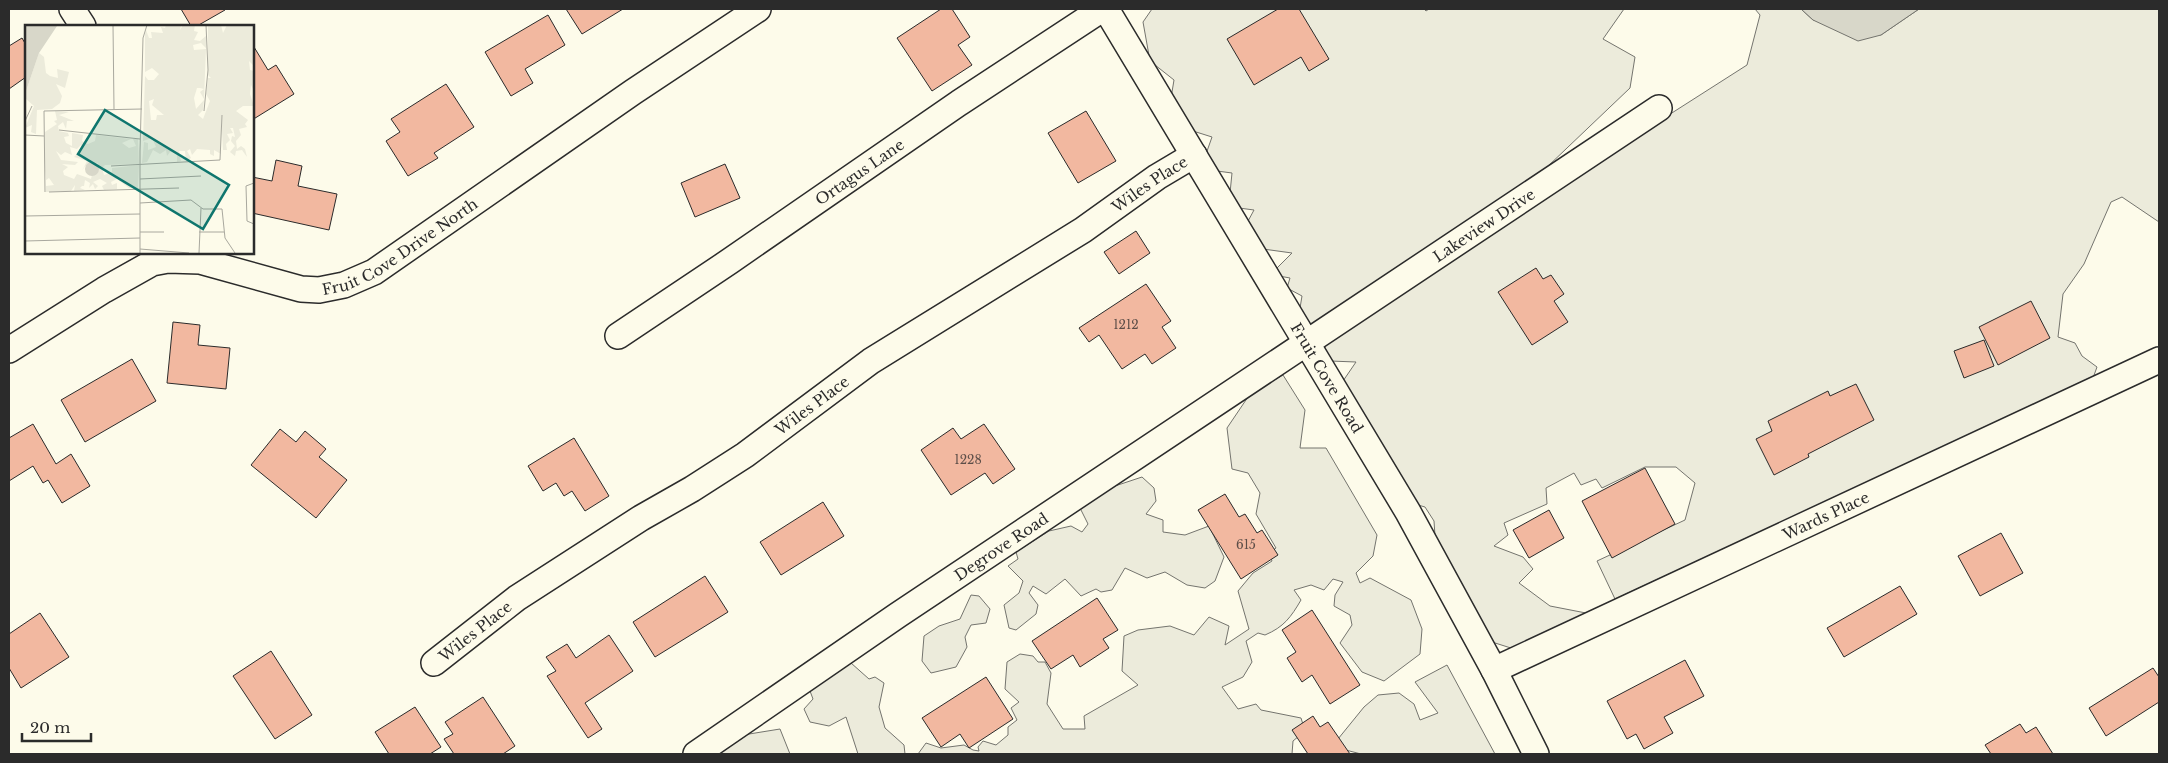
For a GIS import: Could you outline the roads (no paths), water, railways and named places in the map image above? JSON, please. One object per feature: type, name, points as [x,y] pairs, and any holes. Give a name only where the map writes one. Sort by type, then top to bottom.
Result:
[{"type":"street","points":[[72,9],[82,25]]},
{"type":"street","name":"Fruit Cove Drive North","points":[[9,350],[104,290],[152,263],[189,256],[301,290],[319,290],[344,285],[368,275],[426,238],[633,92],[758,9]]},
{"type":"street","name":"Fruit Cove Road","points":[[1104,9],[1194,155],[1408,512],[1494,670],[1536,754]]},
{"type":"street","name":"Ortagus Lane","points":[[618,336],[959,103],[1104,9]]},
{"type":"street","name":"Lakeview Drive","points":[[1307,342],[1659,108]]},
{"type":"street","name":"Wiles Place","points":[[434,662],[517,598],[641,518],[745,456],[871,361],[1083,230],[1157,177],[1194,155]]},
{"type":"street","name":"Degrove Road","points":[[696,754],[898,615],[1307,342]]},
{"type":"street","name":"Wards Place","points":[[1494,670],[2159,360]]}]
